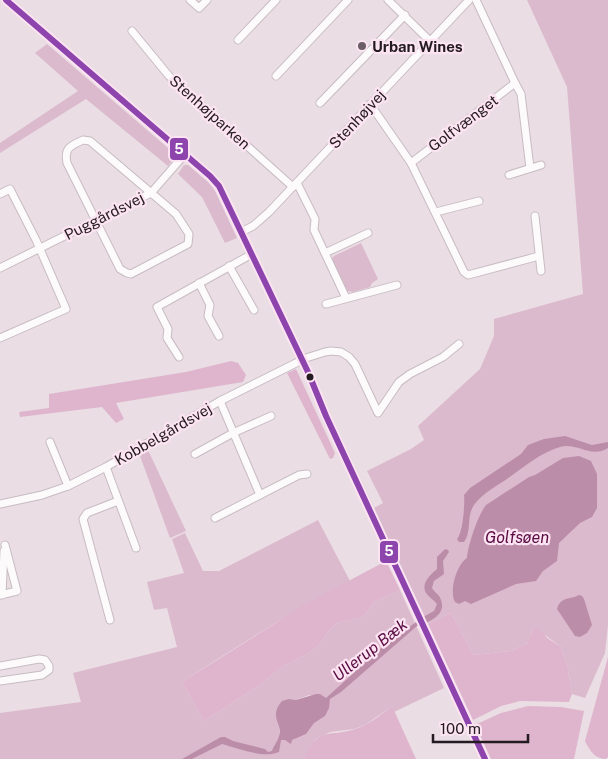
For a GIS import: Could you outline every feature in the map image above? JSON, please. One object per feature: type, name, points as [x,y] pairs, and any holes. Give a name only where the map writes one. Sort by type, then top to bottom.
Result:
[{"type":"street","points":[[6,0],[185,154],[214,180],[223,193],[302,360],[326,416],[485,759]]},
{"type":"street","points":[[190,0],[199,8],[206,0]]},
{"type":"street","points":[[238,40],[276,0]]},
{"type":"street","points":[[276,76],[348,0]]},
{"type":"street","points":[[388,0],[430,41]]},
{"type":"street","name":"Stenhøjvej","points":[[241,232],[258,222],[295,185],[469,0]]},
{"type":"street","name":"Golfvænget","points":[[476,0],[521,94],[530,168]]},
{"type":"street","points":[[320,104],[404,16]]},
{"type":"street","name":"Stenhøjparken","points":[[132,31],[169,76],[295,185],[316,219],[314,230],[346,298]]},
{"type":"street","name":"Golfvænget","points":[[411,162],[515,83]]},
{"type":"street","points":[[370,104],[411,162],[464,272],[468,275],[539,256]]},
{"type":"street","points":[[83,140],[90,141],[151,193],[181,220],[189,234],[188,244],[131,274],[127,273],[120,269],[67,163],[65,155],[68,148],[83,140]]},
{"type":"street","name":"Puggårdsvej","points":[[0,268],[151,193],[185,154]]},
{"type":"street","points":[[509,175],[542,165]]},
{"type":"street","points":[[0,194],[10,188],[36,240],[66,309],[0,338]]},
{"type":"street","points":[[436,212],[479,201]]},
{"type":"street","points":[[535,216],[541,271]]},
{"type":"street","points":[[325,253],[368,233]]},
{"type":"street","points":[[178,357],[167,338],[168,329],[157,307],[252,254]]},
{"type":"street","points":[[229,266],[254,310]]},
{"type":"street","points":[[199,283],[210,304],[208,316],[220,336]]},
{"type":"street","points":[[326,304],[397,285]]},
{"type":"street","name":"Kobbelgårdsvej","points":[[0,504],[42,495],[68,486],[106,467],[220,401],[311,355],[331,351],[342,352],[349,357],[355,364],[378,413],[399,382],[410,374],[443,357],[459,344]]},
{"type":"street","name":"Kobbelgårdsvej","points":[[220,401],[260,495]]},
{"type":"street","points":[[195,454],[233,433],[271,416]]},
{"type":"street","points":[[50,442],[68,486]]},
{"type":"street","name":"Kobbelgårdsvej","points":[[106,467],[136,548]]},
{"type":"street","points":[[215,518],[299,475],[307,474]]},
{"type":"street","points":[[110,620],[83,519],[86,513],[118,501]]},
{"type":"street","points":[[4,545],[18,592],[1,595],[3,575],[4,545]]},
{"type":"street","points":[[0,666],[39,659],[45,660],[49,666],[49,670],[42,675],[0,681]]},
{"type":"shaded area","points":[[527,0],[608,0],[608,625],[605,653],[585,698],[572,694],[567,664],[560,646],[534,627],[527,644],[511,651],[473,655],[451,613],[428,624],[374,508],[383,503],[367,471],[411,449],[424,440],[418,426],[480,369],[494,336],[494,319],[583,294],[567,87]]},
{"type":"shaded area","points":[[47,44],[176,155],[168,166],[86,99],[0,153],[0,143],[78,91],[35,53]]},
{"type":"shaded area","points":[[184,165],[188,165],[209,183],[215,191],[237,238],[225,243],[202,197],[178,174]]},
{"type":"shaded area","points":[[361,243],[378,279],[370,287],[353,292],[347,291],[332,259],[334,256]]},
{"type":"shaded area","points":[[231,361],[238,363],[246,375],[243,382],[116,403],[124,419],[116,423],[102,407],[20,417],[19,412],[49,408],[49,394],[186,372]]},
{"type":"shaded area","points":[[296,369],[335,453],[333,458],[330,459],[287,373]]},
{"type":"shaded area","points":[[147,448],[186,531],[170,538],[139,453]]},
{"type":"shaded area","points":[[318,520],[350,581],[286,617],[182,682],[204,721],[258,686],[282,667],[309,653],[321,643],[327,633],[337,623],[363,617],[374,602],[400,590],[444,688],[394,712],[392,706],[365,725],[354,729],[330,732],[316,739],[304,759],[0,759],[0,713],[81,702],[73,673],[177,647],[167,608],[154,610],[147,582],[184,573],[172,539],[185,533],[203,571],[219,571]],"holes":[[[309,695],[324,698],[323,714],[311,721],[307,727],[279,740],[279,727],[289,699],[296,700]]]},
{"type":"shaded area","points":[[386,561],[400,590],[374,602],[363,617],[337,623],[327,633],[321,643],[309,653],[282,667],[258,686],[204,721],[182,682],[309,602]]},
{"type":"shaded area","points":[[451,613],[473,655],[511,651],[527,644],[534,627],[542,631],[547,638],[560,646],[567,664],[572,694],[569,702],[520,701],[501,706],[473,720],[428,624]]},
{"type":"shaded area","points":[[608,657],[608,757],[602,759],[593,754],[585,741]]},
{"type":"shaded area","points":[[392,706],[416,759],[304,759],[315,741],[320,737],[365,725]]},
{"type":"shaded area","points":[[528,706],[561,707],[584,711],[574,759],[491,759],[477,724],[501,713]]},
{"type":"water","points":[[565,436],[592,445],[608,442],[608,448],[596,452],[566,446],[560,447],[526,465],[489,490],[477,501],[470,514],[466,538],[464,542],[459,542],[457,539],[462,525],[464,495],[470,488],[521,454],[528,445],[544,439]]},
{"type":"water","name":"Golfsøen","points":[[579,456],[591,461],[597,474],[597,508],[592,517],[580,523],[559,543],[557,561],[543,571],[536,581],[516,584],[471,604],[465,601],[459,604],[455,602],[453,586],[457,572],[463,561],[467,558],[474,530],[486,505],[563,458]]},
{"type":"water","points":[[445,549],[449,552],[443,561],[444,574],[434,581],[432,588],[441,600],[442,605],[439,614],[426,623],[417,626],[341,692],[330,699],[329,708],[325,716],[314,723],[306,734],[292,740],[291,744],[281,740],[279,752],[273,754],[258,754],[222,744],[192,759],[182,759],[221,737],[265,749],[268,752],[272,751],[280,731],[276,712],[282,701],[296,700],[316,694],[326,698],[387,643],[434,611],[437,604],[426,593],[424,588],[428,578],[437,569],[437,557]]},
{"type":"water","points":[[579,595],[584,599],[592,625],[587,633],[580,637],[575,636],[557,609],[563,600]]},
{"type":"transit line","name":"5","points":[[6,0],[210,176],[219,186],[308,372],[326,416],[485,759]]},
{"type":"place","name":"Urban Wines","points":[[362,46]]},
{"type":"water label","name":"Ullerup Bæk","points":[[370,650]]}]
